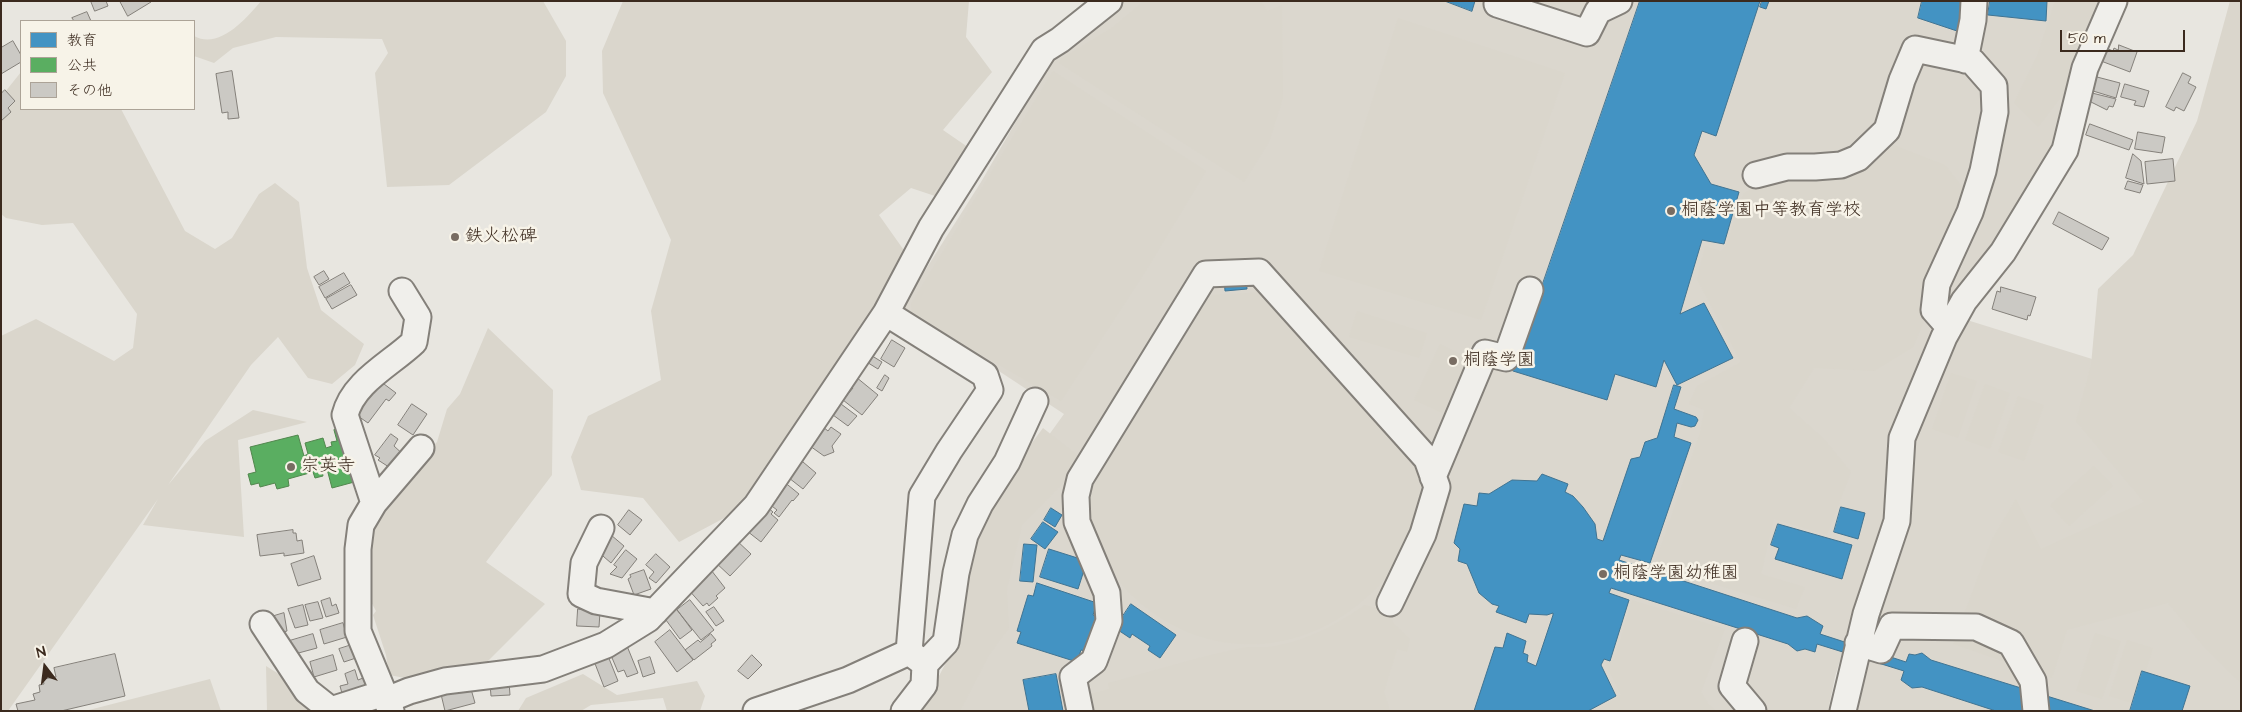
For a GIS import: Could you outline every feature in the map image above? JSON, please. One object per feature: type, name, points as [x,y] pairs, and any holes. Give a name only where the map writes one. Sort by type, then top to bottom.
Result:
[{"type":"street","points":[[263,624],[307,691],[331,710],[387,701],[409,691],[445,681],[543,669],[606,646],[648,618],[756,506],[886,313],[932,228],[1044,50],[1060,40],[1109,1]]},
{"type":"street","points":[[1498,1],[1497,4],[1587,33],[1598,11],[1610,2]]},
{"type":"street","points":[[1965,60],[1974,20],[1974,1]]},
{"type":"street","points":[[1843,711],[1866,614],[1897,521],[1902,438],[1949,327],[1964,301],[2003,252],[2065,150],[2085,68],[2114,1]]},
{"type":"street","points":[[1756,175],[1787,167],[1815,168],[1841,164],[1858,158],[1887,130],[1902,80],[1915,49],[1972,62],[1994,86],[1995,112],[1983,171],[1970,212],[1937,284],[1934,310],[1949,327]]},
{"type":"street","points":[[1080,711],[1073,676],[1094,661],[1108,621],[1107,593],[1077,522],[1076,496],[1080,480],[1206,274],[1258,272],[1427,459],[1437,488],[1423,534],[1390,603]]},
{"type":"street","points":[[1433,477],[1485,353],[1506,358],[1530,290]]},
{"type":"street","points":[[374,503],[345,414],[348,403],[373,375],[414,342],[418,317],[402,291]]},
{"type":"street","points":[[886,313],[985,375],[990,390],[949,451],[922,496],[917,658],[924,685],[904,711]]},
{"type":"street","points":[[756,711],[917,658],[946,642],[956,573],[965,535],[980,504],[1007,462],[1035,401]]},
{"type":"street","points":[[387,701],[358,630],[359,541],[361,525],[374,503],[421,448]]},
{"type":"street","points":[[601,528],[584,563],[581,594],[596,602],[655,612]]},
{"type":"street","points":[[1858,643],[1881,650],[1892,626],[1976,627],[2011,643],[2033,681],[2036,711]]},
{"type":"street","points":[[1745,641],[1732,686],[1753,711]]},
{"type":"shaded area","points":[[261,1],[543,1],[566,41],[566,76],[546,112],[449,185],[387,187],[375,73],[388,53],[382,39],[276,37],[233,48],[214,63],[195,56],[195,36],[213,39],[222,36],[231,31]]},
{"type":"shaded area","points":[[623,1],[969,1],[966,37],[992,72],[943,130],[975,152],[944,199],[911,188],[879,215],[908,256],[804,448],[730,515],[679,542],[643,498],[581,490],[571,457],[588,416],[661,380],[651,311],[671,240],[603,93],[602,51]]},
{"type":"shaded area","name":"桐蔭学園","points":[[1124,1],[2098,1],[2069,68],[2052,160],[1945,309],[1888,437],[1883,520],[1835,677],[1828,711],[916,711],[964,639],[999,504],[1064,414],[902,307],[981,182],[1051,61]]},
{"type":"shaded area","points":[[1144,1],[1261,1],[1267,11],[1282,5],[1283,98],[1269,142],[1244,182],[1059,63],[1061,59],[1113,27]]},
{"type":"shaded area","points":[[2055,1],[2099,1],[2070,85],[2038,127],[2014,103],[2037,56]]},
{"type":"shaded area","points":[[2230,1],[2241,1],[2241,683],[2204,647],[2168,603],[2067,630],[2052,678],[1953,644],[1992,539],[2016,499],[2041,549],[2144,502],[2076,421],[2091,365],[2098,289],[2133,255],[2197,121]]},
{"type":"shaded area","points":[[1398,18],[1565,73],[1481,320],[1319,271]]},
{"type":"shaded area","points":[[1053,71],[1206,171],[1147,269],[1061,401],[912,314],[911,304]]},
{"type":"shaded area","points":[[20,73],[20,110],[122,110],[185,231],[215,249],[232,238],[259,194],[275,183],[299,202],[307,268],[321,310],[364,344],[355,365],[332,384],[308,378],[278,337],[251,365],[168,485],[205,441],[253,410],[307,422],[238,440],[244,537],[143,525],[158,499],[8,711],[1,711],[1,336],[36,319],[114,361],[133,348],[137,314],[73,223],[42,225],[6,218],[1,214],[1,97]]},
{"type":"shaded area","points":[[1881,140],[1945,165],[1970,197],[1921,300],[1924,321],[1913,347],[1874,371],[1814,368],[1789,408],[1824,439],[1851,472],[1827,535],[1774,519],[1761,574],[1805,587],[1796,609],[1654,566],[1700,433],[1704,410],[1689,404],[1697,386],[1741,362],[1697,279],[1705,246],[1721,251],[1726,246],[1743,194],[1756,186]]},
{"type":"shaded area","points":[[1264,292],[1417,458],[1424,488],[1416,524],[1409,541],[1385,578],[1360,603],[1330,623],[1299,637],[1267,643],[1234,644],[1202,637],[1172,625],[1143,605],[1118,580],[1090,535],[1086,521],[1088,487],[1211,295]]},
{"type":"shaded area","points":[[1357,311],[1427,333],[1419,358],[1349,337]]},
{"type":"shaded area","points":[[1967,320],[2137,373],[2241,661],[2241,711],[1851,711],[1911,436],[1937,374]]},
{"type":"shaded area","points":[[488,328],[553,390],[552,475],[486,562],[545,604],[481,668],[421,681],[389,675],[386,655],[373,615],[376,611],[364,589],[371,519],[393,487],[437,442],[447,409],[460,394]]},
{"type":"shaded area","points":[[1440,344],[1468,358],[1442,413],[1414,400]]},
{"type":"shaded area","points":[[1951,373],[1977,381],[1958,438],[1932,429]]},
{"type":"shaded area","points":[[1985,384],[2010,393],[1990,449],[1965,440]]},
{"type":"shaded area","points":[[2018,396],[2044,405],[2024,461],[1998,452]]},
{"type":"shaded area","points":[[1043,428],[1081,458],[1063,483],[1022,525],[1007,589],[1009,628],[989,655],[960,711],[921,711],[957,641],[968,556],[983,508]]},
{"type":"shaded area","points":[[2094,466],[2113,486],[2069,526],[2050,505]]},
{"type":"shaded area","points":[[1632,600],[1725,629],[1701,692],[1709,705],[1716,711],[1596,711],[1621,695],[1605,663],[1614,660]]},
{"type":"shaded area","points":[[1365,605],[1386,611],[1395,625],[1410,639],[1407,652],[1397,649],[1384,692],[1390,711],[1087,711],[1083,696],[1109,689],[1108,683],[1245,647],[1282,645],[1320,632]]},
{"type":"shaded area","points":[[2095,633],[2121,641],[2102,699],[2076,691]]},
{"type":"shaded area","points":[[2127,640],[2153,648],[2135,704],[2109,696]]},
{"type":"shaded area","points":[[266,666],[298,686],[309,711],[267,711]]},
{"type":"shaded area","points":[[583,674],[617,695],[697,681],[705,696],[700,711],[667,711],[663,698],[591,705],[581,711],[518,711],[526,698]]},
{"type":"shaded area","points":[[210,679],[221,711],[85,711]]},
{"type":"building: 教育","points":[[1445,1],[1475,1],[1472,11]]},
{"type":"building: 教育","points":[[1640,1],[1760,1],[1716,136],[1702,131],[1694,155],[1711,184],[1739,192],[1724,244],[1702,240],[1680,314],[1704,303],[1733,358],[1677,385],[1664,360],[1656,387],[1615,374],[1607,400],[1513,371]]},
{"type":"building: 教育","points":[[1762,1],[1769,1],[1766,9],[1760,7]]},
{"type":"building: 教育","points":[[1922,1],[1966,1],[1960,32],[1918,18]]},
{"type":"building: 教育","points":[[1990,1],[2047,1],[2046,21],[1988,15]]},
{"type":"building: 教育","points":[[1246,276],[1247,289],[1225,291],[1224,278]]},
{"type":"building: 教育","points":[[1674,385],[1681,387],[1674,409],[1696,417],[1698,420],[1695,426],[1691,427],[1677,423],[1674,437],[1691,443],[1650,563],[1621,555],[1619,560],[1797,618],[1807,616],[1823,626],[1820,634],[1906,662],[1909,654],[1922,653],[1931,660],[2095,711],[1996,711],[1922,687],[1912,688],[1901,680],[1904,671],[1817,644],[1815,652],[1805,649],[1797,651],[1788,644],[1611,588],[1609,593],[1629,600],[1610,661],[1604,659],[1601,665],[1616,696],[1588,711],[1474,711],[1495,647],[1503,648],[1507,633],[1526,641],[1523,653],[1528,655],[1527,662],[1536,666],[1553,613],[1547,615],[1529,614],[1526,623],[1496,612],[1499,606],[1492,604],[1479,593],[1467,564],[1458,561],[1460,549],[1454,543],[1464,504],[1477,506],[1479,493],[1489,494],[1512,480],[1537,481],[1542,474],[1568,484],[1565,492],[1573,496],[1583,507],[1595,524],[1597,539],[1603,541],[1631,459],[1640,457],[1645,442],[1657,438]]},
{"type":"building: 教育","points":[[1841,507],[1865,513],[1858,539],[1834,532]]},
{"type":"building: 教育","points":[[1051,508],[1062,515],[1055,527],[1044,520]]},
{"type":"building: 教育","points":[[1043,522],[1058,532],[1045,549],[1031,539]]},
{"type":"building: 教育","points":[[1778,524],[1852,545],[1842,579],[1775,559],[1779,548],[1771,545]]},
{"type":"building: 教育","points":[[1024,544],[1037,545],[1033,582],[1020,581]]},
{"type":"building: 教育","points":[[1049,549],[1087,561],[1078,589],[1040,577]]},
{"type":"building: 教育","points":[[1037,583],[1097,603],[1093,615],[1099,618],[1088,652],[1081,650],[1077,662],[1017,643],[1021,632],[1017,631],[1028,595],[1033,596]]},
{"type":"building: 教育","points":[[1131,604],[1176,635],[1160,658],[1148,650],[1150,646],[1132,634],[1130,638],[1115,628]]},
{"type":"building: 教育","points":[[2142,671],[2190,686],[2182,711],[2130,711]]},
{"type":"building: 教育","points":[[1056,674],[1063,711],[1029,711],[1023,680]]},
{"type":"building: 公共","points":[[344,427],[358,481],[332,488],[327,469],[322,471],[323,476],[315,478],[313,472],[288,479],[289,486],[277,489],[275,483],[260,487],[259,483],[251,485],[248,474],[256,472],[250,447],[298,435],[304,456],[308,454],[305,443],[323,438],[326,448],[332,446],[331,442],[337,441],[334,430]]},
{"type":"building: その他","points":[[91,1],[106,1],[108,6],[95,11]]},
{"type":"building: その他","points":[[120,1],[151,1],[151,2],[128,16]]},
{"type":"building: その他","points":[[87,12],[91,20],[73,20],[72,18]]},
{"type":"building: その他","points":[[13,41],[20,53],[20,63],[1,74],[1,48]]},
{"type":"building: その他","points":[[2119,45],[2137,52],[2130,72],[2101,61],[2106,48],[2113,51],[2114,48],[2118,50]]},
{"type":"building: その他","points":[[232,71],[239,118],[228,119],[228,112],[222,113],[216,74]]},
{"type":"building: その他","points":[[2183,73],[2191,77],[2188,83],[2196,87],[2184,111],[2176,107],[2174,111],[2166,107]]},
{"type":"building: その他","points":[[2097,77],[2120,83],[2116,98],[2093,91]]},
{"type":"building: その他","points":[[2125,84],[2149,91],[2144,107],[2134,105],[2136,101],[2121,97]]},
{"type":"building: その他","points":[[5,90],[15,101],[8,108],[11,112],[1,121],[1,94]]},
{"type":"building: その他","points":[[2092,93],[2116,99],[2113,107],[2109,106],[2107,110],[2091,102]]},
{"type":"building: その他","points":[[2090,124],[2133,140],[2129,150],[2086,135]]},
{"type":"building: その他","points":[[2138,132],[2165,137],[2162,153],[2135,149]]},
{"type":"building: その他","points":[[2133,154],[2141,161],[2144,184],[2126,178]]},
{"type":"building: その他","points":[[2173,159],[2175,181],[2147,184],[2145,162]]},
{"type":"building: その他","points":[[2128,181],[2143,185],[2140,193],[2125,189]]},
{"type":"building: その他","points":[[2059,212],[2109,238],[2102,250],[2053,224]]},
{"type":"building: その他","points":[[324,271],[329,279],[319,285],[314,277]]},
{"type":"building: その他","points":[[344,273],[350,283],[325,298],[319,287]]},
{"type":"building: その他","points":[[351,285],[357,295],[332,309],[326,299]]},
{"type":"building: その他","points":[[2001,287],[2036,297],[2027,320],[1992,309],[1997,291],[2000,292]]},
{"type":"building: その他","points":[[892,340],[905,348],[894,367],[881,359]]},
{"type":"building: その他","points":[[869,354],[882,362],[878,369],[865,361]]},
{"type":"building: その他","points":[[885,375],[889,378],[882,391],[877,388]]},
{"type":"building: その他","points":[[856,377],[878,395],[862,415],[843,400],[853,388],[849,385]]},
{"type":"building: その他","points":[[380,381],[396,393],[389,401],[386,399],[368,423],[355,414]]},
{"type":"building: その他","points":[[412,404],[427,414],[413,435],[398,425]]},
{"type":"building: その他","points":[[841,404],[857,416],[848,426],[833,415]]},
{"type":"building: その他","points":[[823,427],[828,431],[831,427],[841,434],[832,446],[834,452],[824,456],[810,446]]},
{"type":"building: その他","points":[[391,434],[398,439],[394,446],[406,457],[392,469],[378,460],[380,458],[375,455]]},
{"type":"building: その他","points":[[803,462],[816,473],[803,489],[789,478]]},
{"type":"building: その他","points":[[783,481],[799,494],[779,517],[774,513],[777,510],[768,503]]},
{"type":"building: その他","points":[[767,507],[778,520],[761,542],[747,531]]},
{"type":"building: その他","points":[[629,510],[642,520],[630,535],[618,525]]},
{"type":"building: その他","points":[[293,530],[293,533],[296,533],[297,541],[302,540],[304,553],[284,556],[284,553],[260,556],[257,535]]},
{"type":"building: その他","points":[[611,535],[624,546],[611,563],[596,550]]},
{"type":"building: その他","points":[[735,539],[751,554],[730,576],[714,561]]},
{"type":"building: その他","points":[[626,550],[637,559],[622,578],[610,574],[617,567],[614,565]]},
{"type":"building: その他","points":[[656,554],[670,567],[656,583],[649,578],[654,572],[646,565]]},
{"type":"building: その他","points":[[314,556],[321,579],[298,586],[291,564]]},
{"type":"building: その他","points":[[708,566],[725,588],[709,606],[707,603],[703,606],[687,588]]},
{"type":"building: その他","points":[[644,570],[651,589],[634,595],[628,579],[631,577],[630,575]]},
{"type":"building: その他","points":[[330,598],[332,606],[336,604],[339,613],[326,617],[321,601]]},
{"type":"building: その他","points":[[690,600],[714,630],[701,640],[677,610]]},
{"type":"building: その他","points":[[318,602],[323,618],[310,621],[305,605]]},
{"type":"building: その他","points":[[303,605],[308,625],[295,628],[288,609]]},
{"type":"building: その他","points":[[675,607],[692,630],[680,639],[663,616]]},
{"type":"building: その他","points":[[714,607],[724,621],[716,626],[706,612]]},
{"type":"building: その他","points":[[578,609],[600,612],[599,627],[577,626]]},
{"type":"building: その他","points":[[284,613],[287,631],[276,634],[271,617]]},
{"type":"building: その他","points":[[343,623],[347,637],[324,644],[320,630]]},
{"type":"building: その他","points":[[670,630],[693,660],[677,672],[655,642]]},
{"type":"building: その他","points":[[313,634],[317,648],[291,655],[286,642]]},
{"type":"building: その他","points":[[711,634],[716,640],[711,644],[712,646],[694,660],[685,650],[698,640],[700,642]]},
{"type":"building: その他","points":[[358,643],[362,656],[344,662],[339,649]]},
{"type":"building: その他","points":[[627,646],[638,673],[627,677],[624,670],[618,672],[610,653]]},
{"type":"building: その他","points":[[115,654],[125,696],[61,711],[18,711],[16,704],[35,700],[33,694],[40,692],[39,685],[44,684],[43,679],[56,677],[54,668]]},
{"type":"building: その他","points":[[333,655],[337,670],[314,677],[310,662]]},
{"type":"building: その他","points":[[752,655],[762,665],[748,679],[738,671]]},
{"type":"building: その他","points":[[608,656],[618,681],[604,687],[594,661]]},
{"type":"building: その他","points":[[650,657],[655,673],[643,677],[638,661]]},
{"type":"building: その他","points":[[355,670],[358,680],[363,678],[367,689],[343,697],[340,686],[348,684],[345,674]]},
{"type":"building: その他","points":[[469,682],[475,703],[445,711],[440,690]]},
{"type":"building: その他","points":[[509,682],[510,695],[491,696],[490,684]]},
{"type":"place","name":"桐蔭学園中等教育学校","points":[[1671,211]]},
{"type":"place","name":"鉄火松碑","points":[[455,237]]},
{"type":"place","name":"桐蔭学園","points":[[1453,361]]},
{"type":"place","name":"宗英寺","points":[[291,467]]},
{"type":"place","name":"桐蔭学園幼稚園","points":[[1603,574]]}]
